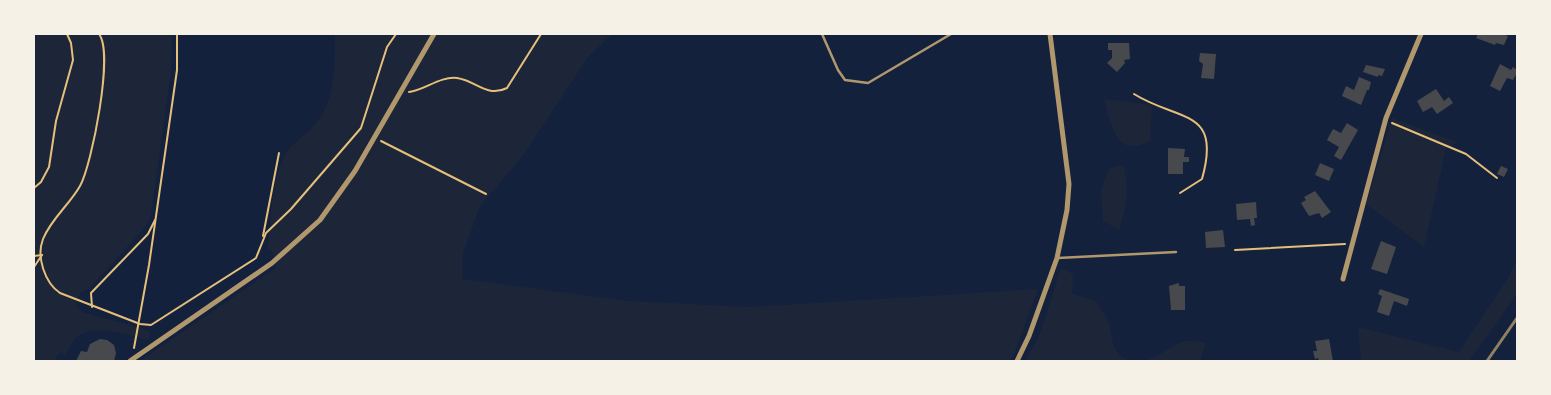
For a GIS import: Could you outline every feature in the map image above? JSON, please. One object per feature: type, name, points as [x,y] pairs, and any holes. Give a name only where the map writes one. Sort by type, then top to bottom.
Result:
[{"type":"street","points":[[130,361],[272,263],[320,220],[336,200],[374,138],[434,34]]},
{"type":"street","points":[[1017,361],[1029,336],[1057,258],[1067,210],[1069,184],[1050,34]]},
{"type":"street","points":[[1344,280],[1385,120],[1421,34]]},
{"type":"lane","points":[[822,34],[838,70],[845,80],[868,83],[951,34]]},
{"type":"lane","points":[[1057,258],[1176,252]]},
{"type":"path","points":[[34,188],[41,182],[49,167],[58,112],[73,60],[71,43],[66,34]]},
{"type":"path","points":[[99,34],[103,39],[105,71],[89,166],[80,186],[43,240],[42,255],[46,279],[52,287],[92,307],[140,324],[151,325],[158,321],[249,265],[256,258],[262,240],[279,153]]},
{"type":"path","points":[[130,361],[140,324],[157,214],[177,70],[177,34]]},
{"type":"path","points":[[262,240],[361,128],[387,47],[396,34]]},
{"type":"path","points":[[399,94],[415,91],[442,80],[456,78],[473,82],[486,91],[498,93],[507,88],[541,34]]},
{"type":"path","points":[[1134,94],[1152,105],[1188,116],[1202,128],[1207,136],[1208,143],[1202,179],[1180,193]]},
{"type":"path","points":[[1385,120],[1466,154],[1497,178]]},
{"type":"path","points":[[374,138],[486,194]]},
{"type":"path","points":[[92,307],[91,293],[148,234],[157,214]]},
{"type":"path","points":[[1235,250],[1353,244]]},
{"type":"path","points":[[34,256],[42,255]]},
{"type":"path","points":[[34,267],[42,255]]},
{"type":"shaded area","points":[[34,34],[171,34],[172,37],[171,72],[151,215],[145,227],[89,289],[80,293],[76,306],[82,312],[150,331],[149,340],[122,333],[91,331],[83,333],[76,338],[65,355],[60,352],[54,361],[34,361]]},
{"type":"shaded area","points":[[335,34],[612,34],[588,57],[522,157],[480,206],[463,253],[462,279],[628,301],[749,307],[1038,289],[1013,357],[1010,361],[140,361],[276,268],[272,251],[268,249],[272,201],[277,177],[288,150],[317,122],[328,102],[333,80]]},
{"type":"shaded area","points":[[1104,99],[1152,105],[1150,141],[1129,146],[1122,142],[1117,137],[1113,128]]},
{"type":"shaded area","points":[[1392,118],[1457,142],[1446,149],[1424,247],[1366,204]]},
{"type":"shaded area","points":[[1123,165],[1127,189],[1124,214],[1119,230],[1103,221],[1101,190],[1109,168]]},
{"type":"shaded area","points":[[1517,260],[1517,294],[1469,361],[1361,361],[1358,327],[1459,352],[1508,278]]},
{"type":"shaded area","points":[[1061,268],[1073,274],[1072,294],[1096,301],[1108,321],[1116,350],[1130,361],[1025,361],[1039,337]]},
{"type":"shaded area","points":[[1186,341],[1206,343],[1200,361],[1145,361]]},
{"type":"building","points":[[1478,34],[1502,34],[1508,36],[1504,45],[1496,43],[1495,45],[1476,38]]},
{"type":"building","points":[[1108,43],[1129,43],[1130,59],[1124,60],[1125,63],[1117,72],[1107,63],[1112,58],[1112,50],[1108,50]]},
{"type":"building","points":[[1200,53],[1216,54],[1214,79],[1201,78],[1203,64],[1199,61]]},
{"type":"building","points":[[1500,64],[1511,70],[1513,67],[1517,70],[1517,73],[1513,80],[1507,78],[1500,91],[1490,86]]},
{"type":"building","points":[[1366,65],[1385,69],[1382,76],[1378,75],[1378,77],[1363,72]]},
{"type":"building","points":[[1359,77],[1371,82],[1361,105],[1342,96],[1346,86],[1354,90]]},
{"type":"building","points":[[1436,89],[1444,101],[1449,97],[1453,103],[1437,114],[1432,107],[1423,112],[1417,101]]},
{"type":"building","points":[[1347,123],[1358,130],[1341,160],[1334,156],[1339,147],[1327,140],[1333,129],[1341,133]]},
{"type":"building","points":[[1168,148],[1185,149],[1184,157],[1189,157],[1189,162],[1183,162],[1183,174],[1168,174]]},
{"type":"building","points":[[1320,163],[1334,169],[1329,181],[1315,175]]},
{"type":"building","points":[[1501,166],[1508,169],[1504,177],[1497,174]]},
{"type":"building","points":[[1315,191],[1331,212],[1322,218],[1319,213],[1309,216],[1301,203],[1306,200],[1304,197]]},
{"type":"building","points":[[1256,202],[1257,218],[1254,218],[1255,225],[1251,226],[1250,219],[1237,220],[1236,204]]},
{"type":"building","points":[[1223,230],[1225,247],[1206,248],[1205,232]]},
{"type":"building","points":[[1381,241],[1396,247],[1387,274],[1371,269]]},
{"type":"building","points":[[1179,283],[1179,286],[1185,286],[1185,310],[1171,310],[1169,286]]},
{"type":"building","points":[[1380,289],[1409,299],[1407,306],[1394,301],[1389,316],[1377,312],[1382,296],[1378,294]]},
{"type":"building","points":[[100,339],[107,340],[114,345],[116,353],[114,361],[76,361],[81,351],[87,352],[90,344]]},
{"type":"building","points":[[1329,339],[1333,361],[1319,361],[1318,358],[1315,359],[1313,351],[1317,351],[1315,341]]},
{"type":"railway","points":[[1487,361],[1517,318]]}]
